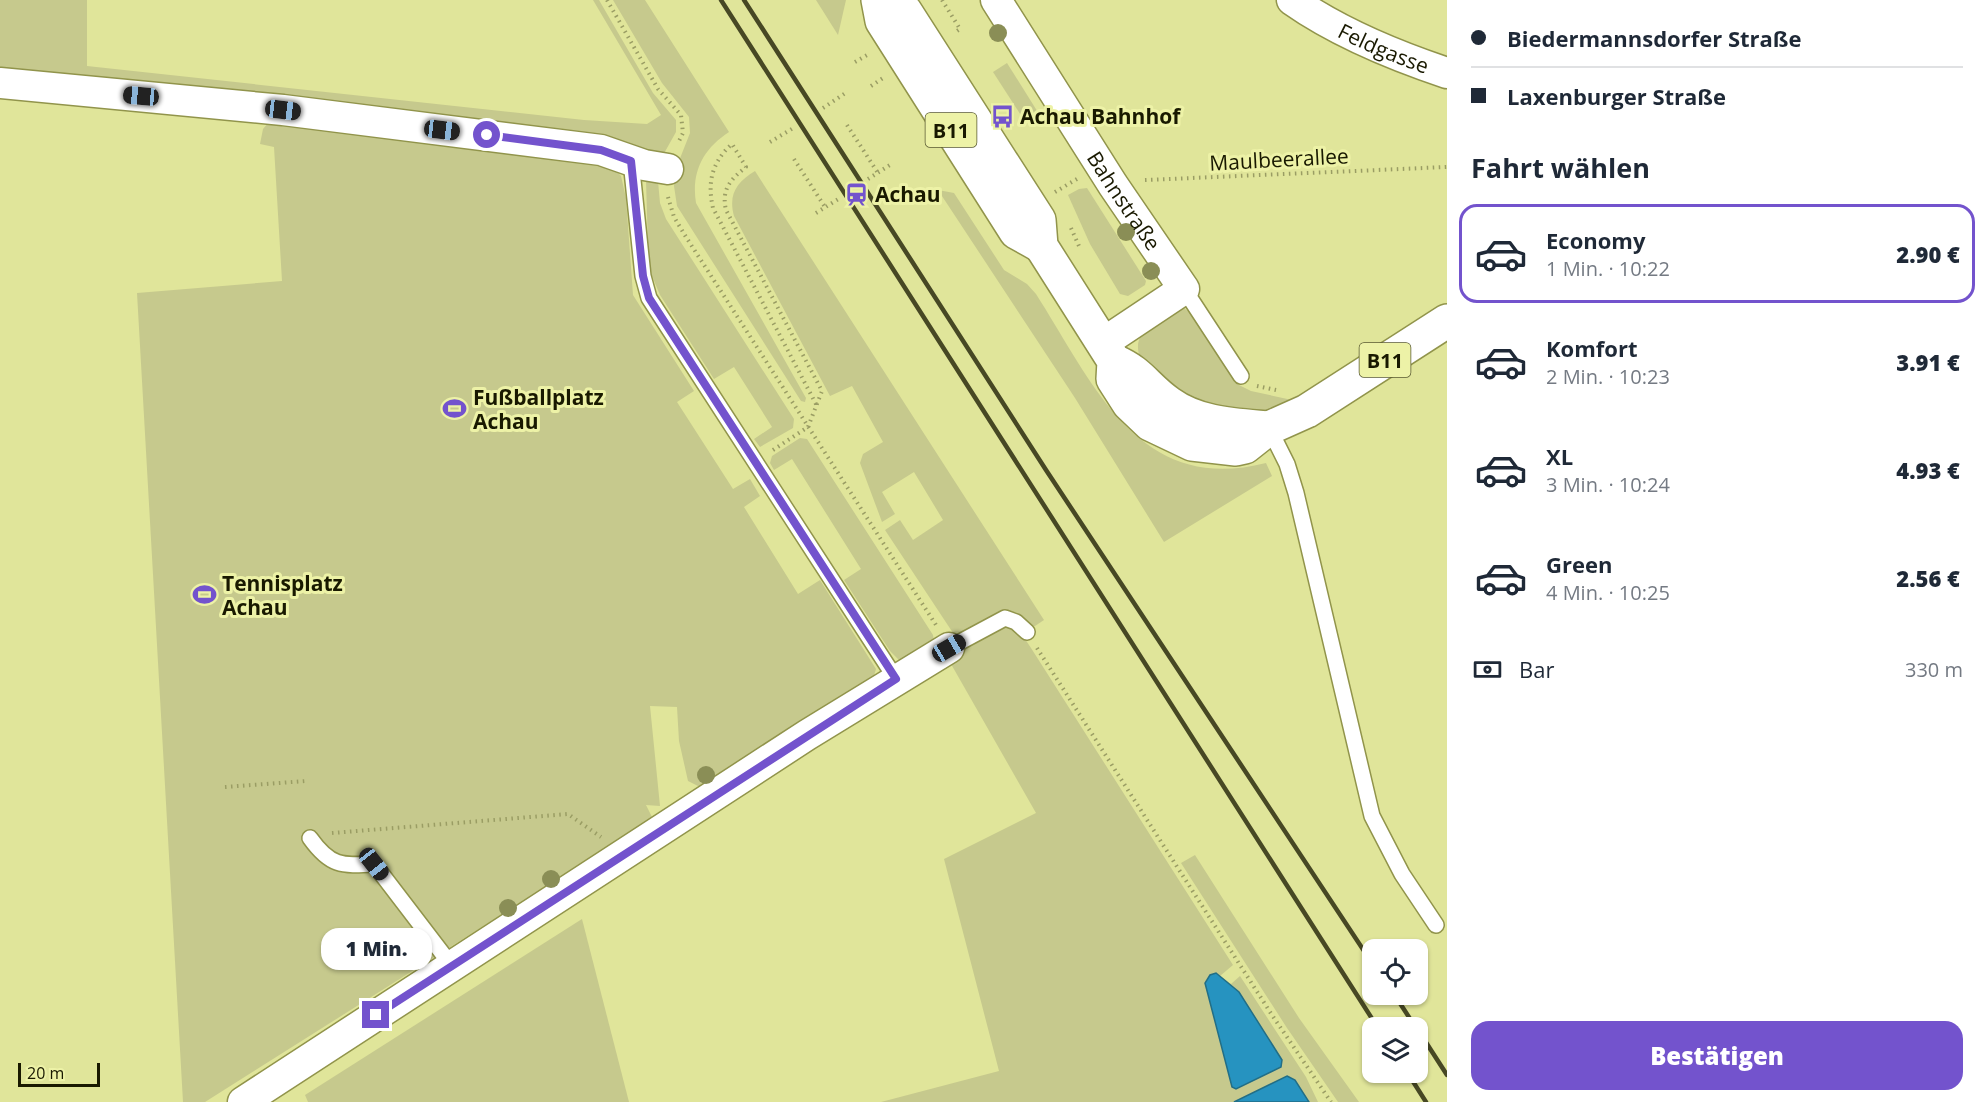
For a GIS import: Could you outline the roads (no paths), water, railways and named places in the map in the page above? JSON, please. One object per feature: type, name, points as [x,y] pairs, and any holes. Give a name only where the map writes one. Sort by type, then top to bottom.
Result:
[{"type":"main road","name":"B11","points":[[878,0],[882,21],[1016,232],[1041,246]]},
{"type":"main road","name":"B11","points":[[891,0],[905,12],[1039,220],[1041,246],[1108,352],[1134,369],[1157,394],[1184,412],[1219,423],[1269,428],[1307,411],[1447,321]]},
{"type":"street","name":"Bahnstraße","points":[[996,0],[1113,185],[1184,289]]},
{"type":"street","name":"Feldgasse","points":[[1292,0],[1340,29],[1384,50],[1447,73]]},
{"type":"street","points":[[0,82],[294,111],[601,150],[631,161],[668,169]]},
{"type":"street","points":[[1108,352],[1184,289]]},
{"type":"street","points":[[243,1102],[617,857],[896,679],[949,648]]},
{"type":"lane","points":[[631,161],[644,287],[896,679]]},
{"type":"lane","points":[[1184,289],[1241,376]]},
{"type":"lane","points":[[1269,428],[1287,464],[1296,493],[1372,816],[1402,874],[1436,925]]},
{"type":"lane","points":[[949,648],[1005,618],[1016,621],[1027,633]]},
{"type":"lane","points":[[316,836],[332,862],[346,866],[374,864],[452,966]]},
{"type":"water","points":[[1216,973],[1239,992],[1282,1060],[1281,1067],[1236,1089],[1232,1087],[1205,983],[1210,975]]},
{"type":"water","points":[[1287,1076],[1295,1080],[1309,1102],[1234,1102]]},
{"type":"railway","points":[[721,0],[1371,1017]]},
{"type":"railway","points":[[744,0],[1046,470],[1362,948]]},
{"type":"railway","points":[[1401,1005],[1409,1017]]},
{"type":"railway","points":[[1428,1046],[1447,1075]]},
{"type":"railway","points":[[1414,1083],[1426,1102]]},
{"type":"place","name":"Achau Bahnhof","points":[[1002,116]]},
{"type":"place","name":"Achau","points":[[857,194]]},
{"type":"place","name":"Fußballplatz Achau","points":[[455,409]]},
{"type":"place","name":"Tennisplatz Achau","points":[[204,595]]}]
